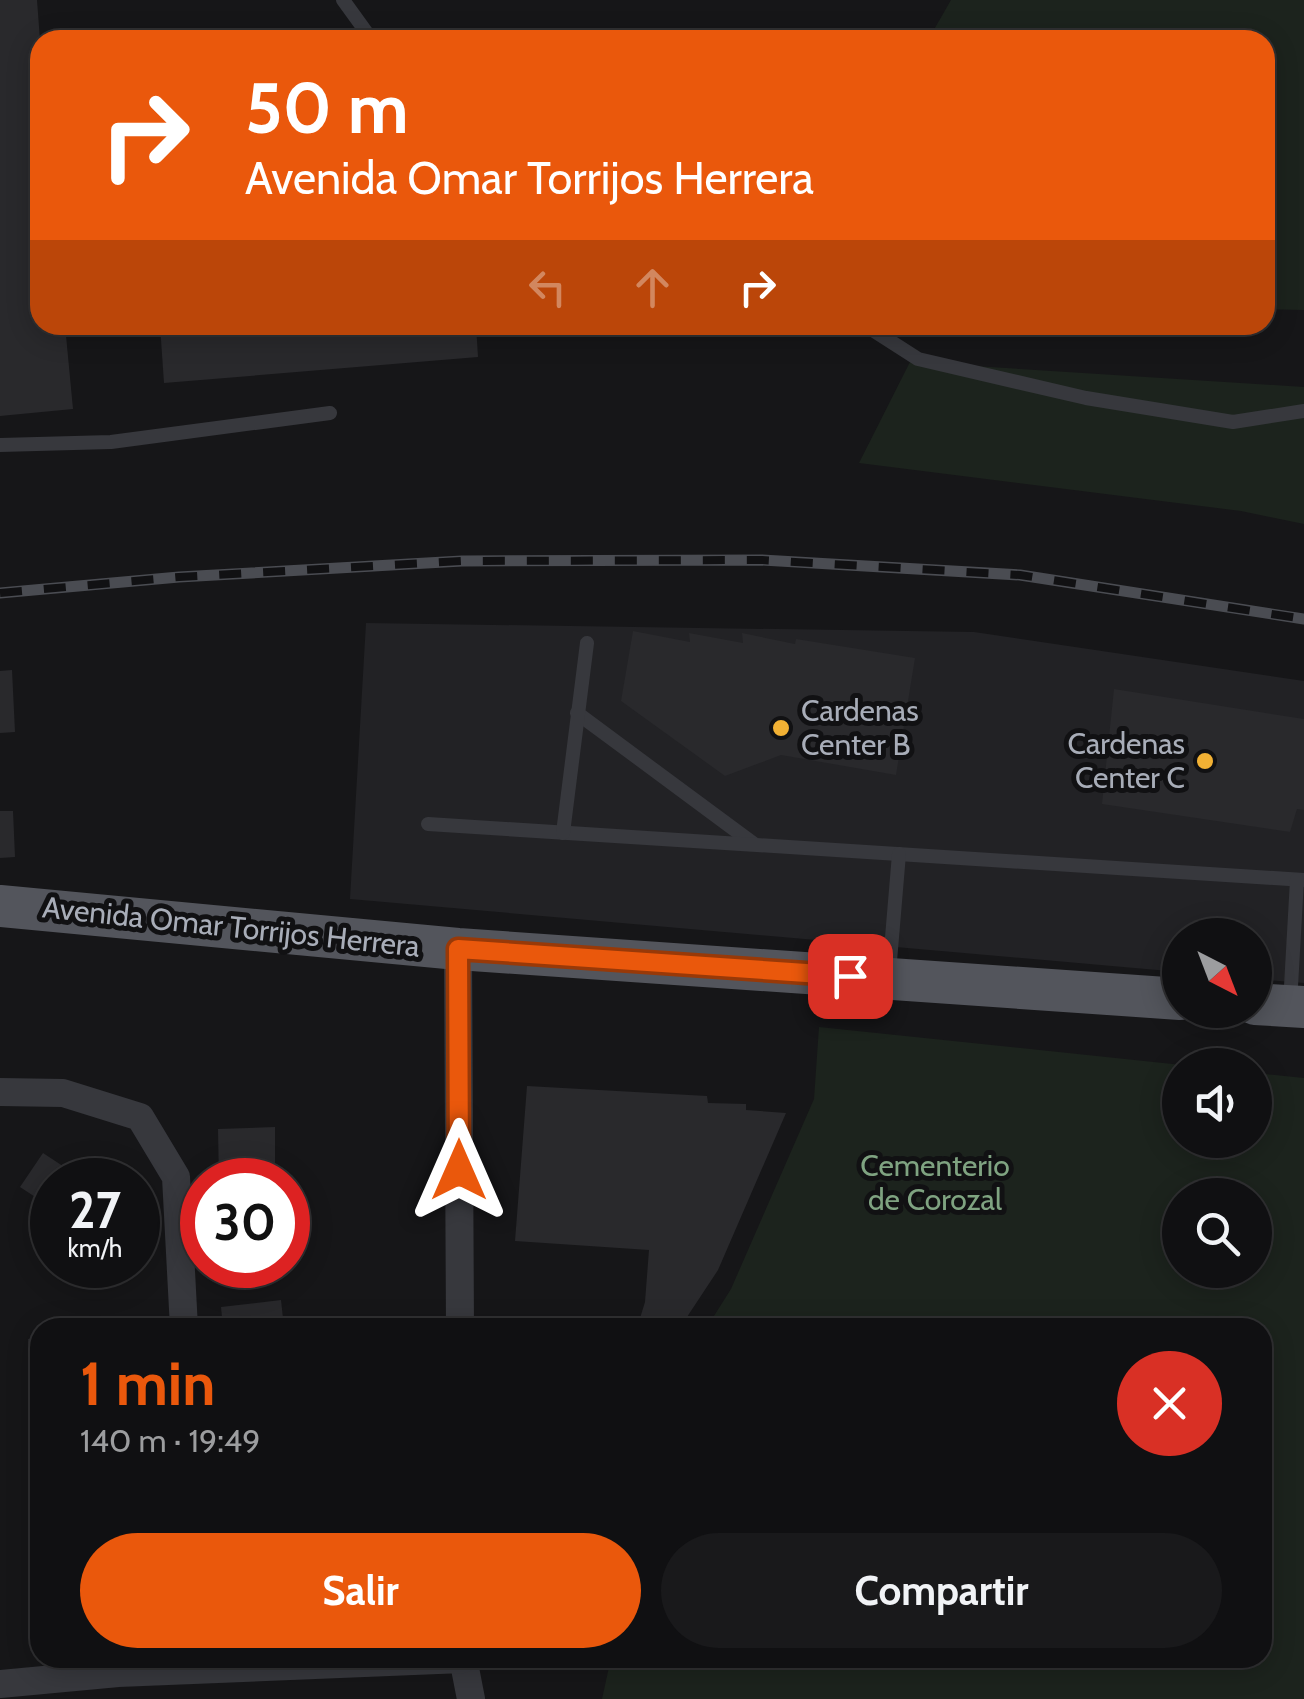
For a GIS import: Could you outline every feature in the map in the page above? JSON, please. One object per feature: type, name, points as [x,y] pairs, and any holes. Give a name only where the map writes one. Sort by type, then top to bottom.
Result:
[{"type":"main road","name":"Avenida Omar Torrijos Herrera","points":[[0,906],[458,949],[1162,997]]},
{"type":"street","points":[[458,949],[460,1318]]},
{"type":"street","points":[[0,1092],[63,1093],[140,1117],[176,1177],[183,1318]]},
{"type":"street","points":[[0,1684],[160,1668]]},
{"type":"street","points":[[465,1668],[472,1699]]},
{"type":"lane","points":[[342,0],[364,30]]},
{"type":"lane","points":[[881,335],[918,359],[1086,398],[1232,422],[1304,411]]},
{"type":"lane","points":[[0,445],[111,442],[330,414]]},
{"type":"lane","points":[[563,832],[586,643]]},
{"type":"lane","points":[[577,713],[755,844]]},
{"type":"lane","points":[[428,824],[1301,880],[1283,1006]]},
{"type":"lane","points":[[889,978],[899,854]]},
{"type":"shaded area","points":[[366,623],[974,632],[1304,681],[1304,983],[1272,980],[1272,918],[1162,918],[1162,970],[350,899]]},
{"type":"green space","points":[[951,0],[1304,0],[1304,310],[1275,309],[1275,30],[934,30]]},
{"type":"green space","points":[[910,362],[1304,387],[1304,524],[1241,511],[859,463]]},
{"type":"green space","name":"Cementerio de Corozal","points":[[819,1027],[1162,1063],[1162,1158],[1272,1158],[1272,1075],[1304,1078],[1304,1699],[602,1699],[609,1668],[1272,1668],[1272,1318],[713,1318],[731,1289],[814,1099]]},
{"type":"building","points":[[0,0],[37,0],[39,30],[30,30],[30,335],[66,335],[73,409],[0,416]]},
{"type":"building","points":[[161,335],[477,335],[478,357],[164,383]]},
{"type":"building","name":"Cardenas Center B","points":[[633,631],[690,642],[689,633],[743,643],[742,633],[795,644],[796,639],[915,658],[896,775],[781,755],[725,776],[621,701]]},
{"type":"building","points":[[12,670],[15,732],[0,733],[0,671]]},
{"type":"building","name":"Cardenas Center C","points":[[1114,689],[1304,719],[1304,810],[1297,809],[1290,832],[1102,804]]},
{"type":"building","points":[[0,811],[13,811],[15,857],[0,858]]},
{"type":"building","points":[[527,1086],[707,1096],[708,1103],[746,1104],[746,1110],[786,1113],[718,1270],[687,1317],[640,1318],[649,1250],[515,1241]]},
{"type":"building","points":[[275,1127],[275,1158],[219,1158],[218,1129]]},
{"type":"building","points":[[30,1172],[30,1194],[20,1187]]},
{"type":"building","points":[[281,1300],[283,1318],[222,1318],[221,1307]]},
{"type":"railway","points":[[0,593],[179,577],[462,561],[762,560],[1020,575],[1304,619]]},
{"type":"place","name":"Cardenas Center B","points":[[781,728]]},
{"type":"place","name":"Cardenas Center C","points":[[1205,761]]},
{"type":"route","points":[[459,1170],[458,949],[850,976]]}]
